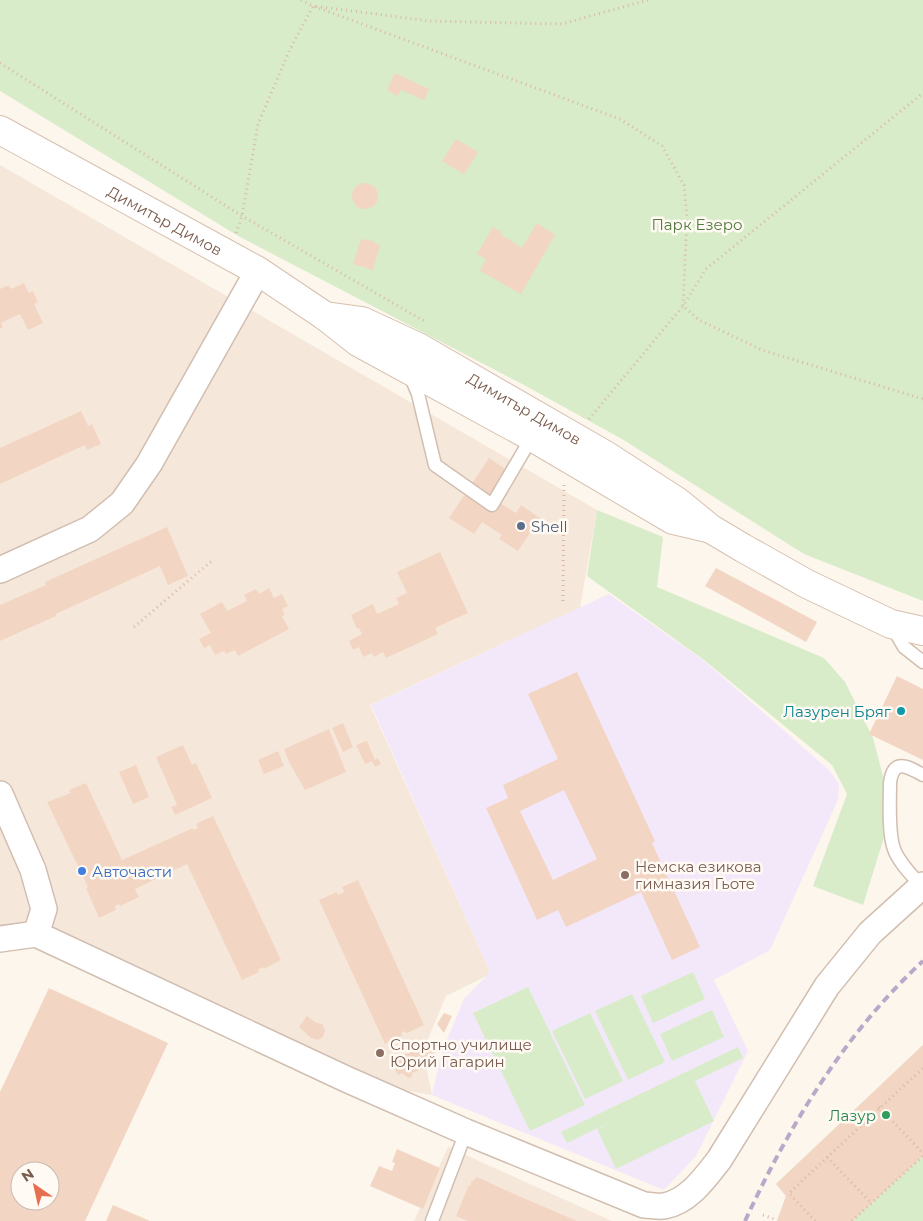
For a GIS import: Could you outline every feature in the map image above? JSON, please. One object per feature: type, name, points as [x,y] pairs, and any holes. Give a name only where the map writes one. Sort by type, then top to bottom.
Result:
[{"type":"main road","name":"Димитър Димов","points":[[0,130],[258,271],[325,316],[358,342],[532,437],[673,520],[711,529]]},
{"type":"main road","name":"Димитър Димов","points":[[325,316],[362,321],[418,347],[607,456],[678,502],[711,529],[807,584],[891,624],[923,631]]},
{"type":"street","points":[[0,570],[90,529],[122,504],[149,464],[258,271]]},
{"type":"street","points":[[0,794],[33,870],[44,909],[36,934]]},
{"type":"street","points":[[0,939],[36,934],[346,1079],[466,1132],[644,1205],[664,1206],[684,1198],[702,1181],[719,1160],[827,986],[870,933],[922,886]]},
{"type":"lane","points":[[407,368],[418,394],[435,465],[492,505],[532,437]]},
{"type":"lane","points":[[891,624],[904,647],[923,662]]},
{"type":"lane","points":[[922,886],[894,849],[891,838],[890,783],[891,774],[895,768],[902,766],[909,767],[923,775]]},
{"type":"lane","points":[[432,1221],[466,1132]]},
{"type":"path","points":[[301,0],[620,119],[662,146],[684,185],[687,217],[683,306]]},
{"type":"path","points":[[313,6],[430,21],[562,24],[648,0]]},
{"type":"path","points":[[228,255],[242,216],[258,124],[290,49],[313,6]]},
{"type":"path","points":[[587,422],[683,306],[706,269],[923,93]]},
{"type":"path","points":[[683,306],[699,320],[762,350],[923,399]]},
{"type":"path","points":[[563,602],[564,477]]},
{"type":"path","points":[[134,627],[214,559]]},
{"type":"path","points":[[815,1221],[789,1193],[879,1107],[922,1070]]},
{"type":"path","points":[[852,1221],[923,1155],[879,1107]]},
{"type":"path","points":[[827,1157],[872,1203]]},
{"type":"path","points":[[762,1215],[777,1220]]},
{"type":"shaded area","points":[[0,165],[597,510],[580,608],[370,705],[491,974],[446,996],[423,1051],[432,1095],[351,1082],[0,932]]},
{"type":"shaded area","name":"Немска езикова гимназия Гьоте","points":[[609,594],[703,660],[829,770],[839,784],[838,800],[770,950],[714,980],[748,1051],[696,1156],[664,1190],[432,1095],[442,1051],[464,999],[490,972],[371,705]]},
{"type":"shaded area","points":[[448,1147],[612,1221],[414,1221]]},
{"type":"green space","name":"Парк Езеро","points":[[0,0],[923,0],[923,601],[804,554],[622,439],[524,385],[240,237],[0,91]]},
{"type":"green space","points":[[597,510],[663,537],[657,587],[824,658],[845,682],[873,738],[887,791],[886,831],[863,905],[813,886],[847,794],[832,765],[704,660],[587,576]]},
{"type":"green space","points":[[693,972],[705,999],[653,1023],[641,996]]},
{"type":"green space","points":[[528,987],[585,1105],[530,1131],[473,1013]]},
{"type":"green space","points":[[632,994],[665,1062],[628,1080],[595,1011]]},
{"type":"green space","points":[[712,1010],[724,1037],[672,1061],[660,1034]]},
{"type":"green space","points":[[590,1013],[623,1081],[585,1099],[552,1031]]},
{"type":"green space","name":"Лазур","points":[[923,1045],[923,1221],[777,1221],[786,1196],[776,1184]]},
{"type":"green space","points":[[738,1047],[743,1058],[695,1081],[714,1121],[616,1169],[597,1129],[616,1119],[567,1143],[561,1132]]},
{"type":"building","points":[[395,73],[429,89],[424,100],[401,90],[398,96],[387,90]]},
{"type":"building","points":[[456,139],[478,152],[464,174],[442,161]]},
{"type":"building","points":[[365,183],[374,187],[378,196],[374,205],[365,209],[356,205],[352,196],[356,187]]},
{"type":"building","points":[[537,223],[555,235],[521,294],[480,271],[486,259],[477,254],[493,227],[502,232],[500,234],[522,248]]},
{"type":"building","points":[[361,239],[374,241],[374,243],[380,245],[373,270],[353,264]]},
{"type":"building","points":[[24,283],[29,293],[33,291],[38,302],[34,304],[43,323],[28,330],[20,314],[1,323],[3,327],[0,329],[0,289],[9,285],[11,289]]},
{"type":"building","points":[[81,411],[88,426],[92,424],[101,444],[87,450],[85,445],[0,484],[0,448]]},
{"type":"building","points":[[489,458],[517,477],[500,503],[516,513],[521,505],[540,518],[518,551],[499,539],[502,535],[482,522],[474,534],[449,518]]},
{"type":"building","points":[[167,527],[188,576],[168,585],[160,566],[0,641],[0,605],[46,585],[45,582]]},
{"type":"building","points":[[440,552],[468,613],[435,628],[438,634],[386,658],[383,652],[374,657],[372,653],[363,657],[359,647],[353,650],[349,641],[362,634],[359,628],[357,629],[351,615],[373,604],[377,614],[399,604],[396,598],[407,593],[397,572]]},
{"type":"building","points":[[716,568],[817,622],[806,642],[705,586]]},
{"type":"building","points":[[269,588],[274,598],[282,594],[288,606],[282,609],[285,615],[282,616],[289,629],[238,656],[235,650],[226,654],[224,651],[215,655],[210,645],[204,648],[199,639],[211,633],[200,614],[222,602],[227,611],[247,601],[244,595],[256,589],[259,594]]},
{"type":"building","points":[[577,672],[655,841],[652,843],[700,947],[672,960],[641,892],[566,927],[558,910],[537,920],[486,808],[508,798],[503,785],[558,759],[528,694]],"holes":[[[564,790],[597,859],[553,880],[520,811]]]},
{"type":"building","name":"Лазурен Бряг","points":[[897,676],[923,689],[923,760],[869,734]]},
{"type":"building","points":[[343,723],[353,747],[343,752],[332,728]]},
{"type":"building","points":[[329,729],[346,772],[305,790],[284,749]]},
{"type":"building","points":[[367,741],[375,760],[378,758],[381,764],[375,767],[372,761],[365,764],[356,745]]},
{"type":"building","points":[[183,745],[192,765],[196,763],[212,798],[175,815],[171,807],[177,805],[156,757]]},
{"type":"building","points":[[278,751],[284,766],[264,774],[258,760]]},
{"type":"building","points":[[136,765],[149,797],[133,804],[119,772]]},
{"type":"building","points":[[86,783],[122,860],[193,828],[193,830],[198,828],[196,824],[213,816],[281,960],[264,969],[263,967],[258,970],[259,972],[242,980],[187,864],[135,889],[139,897],[120,906],[119,904],[115,906],[116,910],[99,918],[86,888],[88,887],[47,802],[71,793],[69,790]]},
{"type":"building","points":[[358,880],[424,1025],[407,1033],[405,1031],[401,1033],[402,1036],[385,1044],[319,900],[337,892],[338,895],[344,892],[342,887]]},
{"type":"building","points":[[49,988],[168,1043],[85,1221],[0,1221],[0,1092]]},
{"type":"building","points":[[444,1013],[452,1016],[444,1033],[437,1024]]},
{"type":"building","points":[[307,1016],[315,1022],[322,1024],[325,1030],[323,1037],[318,1040],[311,1038],[299,1027]]},
{"type":"building","points":[[434,1041],[437,1048],[434,1057],[430,1059],[430,1067],[412,1073],[412,1077],[408,1078],[402,1073],[398,1075],[391,1061]]},
{"type":"building","name":"Лазур","points":[[923,1045],[923,1156],[852,1221],[777,1221],[786,1196],[776,1184]]},
{"type":"building","points":[[397,1149],[440,1168],[423,1209],[370,1186],[379,1166],[392,1171],[395,1163],[392,1162]]},
{"type":"building","points":[[477,1177],[577,1221],[468,1221],[456,1216],[469,1185],[471,1186],[471,1182]]},
{"type":"building","points":[[113,1205],[150,1221],[106,1221]]},
{"type":"railway","points":[[745,1221],[780,1150],[821,1082],[868,1019],[923,961]]},
{"type":"place","name":"Shell","points":[[521,526]]},
{"type":"place","name":"Лазурен Бряг","points":[[901,711]]},
{"type":"place","name":"Авточасти","points":[[82,871]]},
{"type":"place","name":"Немска езикова гимназия Гьоте","points":[[625,875]]},
{"type":"place","name":"Спортно училище Юрий Гагарин","points":[[380,1053]]},
{"type":"place","name":"Лазур","points":[[886,1115]]}]
